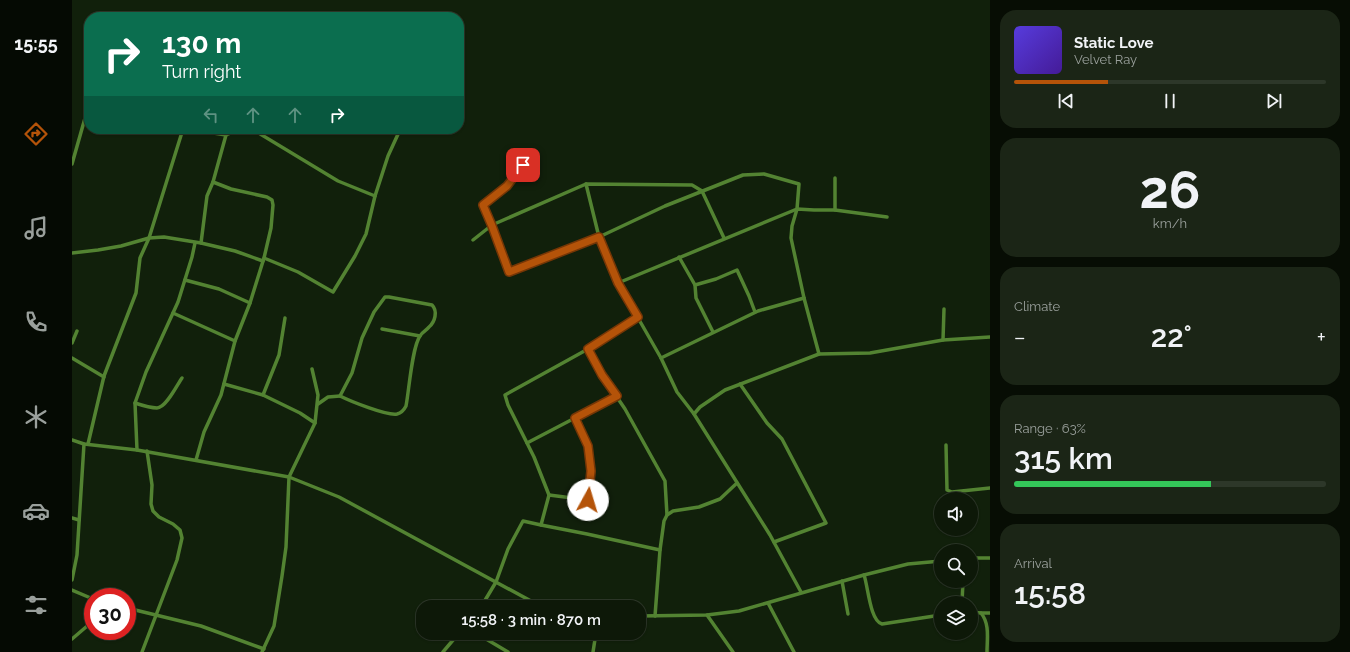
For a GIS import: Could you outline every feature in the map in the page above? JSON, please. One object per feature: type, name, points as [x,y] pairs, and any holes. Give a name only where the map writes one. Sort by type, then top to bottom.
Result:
[{"type":"street","points":[[72,164],[84,122]]},
{"type":"street","points":[[72,580],[77,555],[86,444],[104,377],[136,293],[140,258],[149,238],[181,134]]},
{"type":"street","points":[[201,243],[207,196],[213,182],[226,135],[220,134]]},
{"type":"street","points":[[259,134],[338,181],[375,196]]},
{"type":"street","points":[[72,253],[121,246],[149,238],[164,237],[201,243],[264,260],[298,272],[333,292],[355,256],[366,234],[375,196],[388,156],[398,134]]},
{"type":"street","points":[[523,165],[507,186],[483,205],[509,272],[599,237],[665,206],[743,175],[764,174],[799,184],[797,209],[792,226],[791,238],[804,298],[819,354]]},
{"type":"street","points":[[835,178],[835,210]]},
{"type":"street","points":[[196,460],[204,432],[221,395],[235,341],[250,303],[264,260],[271,228],[273,205],[272,200],[267,197],[231,189],[213,182]]},
{"type":"street","points":[[586,184],[599,237],[618,283],[662,358],[677,392],[694,414],[774,542],[801,592]]},
{"type":"street","points":[[473,240],[492,226],[586,184],[692,185],[702,191],[724,238]]},
{"type":"street","points":[[618,283],[797,209],[835,210],[887,217]]},
{"type":"street","points":[[137,450],[134,403],[146,372],[173,313],[185,280],[194,243]]},
{"type":"street","points":[[679,257],[695,285],[696,298],[714,332]]},
{"type":"street","points":[[695,285],[716,279],[737,270],[755,312]]},
{"type":"street","points":[[185,280],[219,289],[250,303]]},
{"type":"street","points":[[318,404],[328,397],[340,396],[356,404],[395,414],[401,412],[406,406],[413,358],[420,336],[432,324],[435,312],[433,306],[385,297],[374,312],[362,338],[352,374],[340,396]]},
{"type":"street","points":[[662,358],[755,312],[804,298]]},
{"type":"street","points":[[943,340],[944,309]]},
{"type":"street","points":[[173,313],[235,341]]},
{"type":"street","points":[[541,525],[549,495],[508,405],[505,397],[506,394],[588,349],[638,317]]},
{"type":"street","points":[[263,395],[279,355],[285,318]]},
{"type":"street","points":[[382,329],[420,336]]},
{"type":"street","points":[[72,343],[77,331]]},
{"type":"street","points":[[694,414],[700,407],[725,390],[819,354],[870,353],[943,340],[990,337]]},
{"type":"street","points":[[588,349],[602,375],[617,396],[665,481],[667,515]]},
{"type":"street","points":[[72,358],[104,377]]},
{"type":"street","points":[[136,610],[201,626],[263,650],[274,626],[282,576],[286,547],[289,477],[315,423],[318,404],[317,389],[312,369]]},
{"type":"street","points":[[134,403],[155,408],[160,407],[166,402],[182,378]]},
{"type":"street","points":[[224,384],[263,395],[288,407],[315,423]]},
{"type":"street","points":[[740,384],[767,423],[782,439],[826,523],[774,542]]},
{"type":"street","points":[[527,444],[617,396]]},
{"type":"street","points":[[549,495],[588,500],[591,471],[588,446],[575,418]]},
{"type":"street","points":[[72,440],[86,444],[146,451],[289,477],[339,498],[529,600]]},
{"type":"street","points":[[946,445],[947,490],[952,492],[990,488]]},
{"type":"street","points":[[142,652],[177,560],[182,538],[180,530],[173,524],[159,517],[153,511],[151,504],[152,485],[146,451]]},
{"type":"street","points":[[655,616],[660,550],[664,521],[667,515],[673,511],[699,507],[720,499],[737,483]]},
{"type":"street","points":[[72,518],[79,520]]},
{"type":"street","points":[[485,600],[496,582],[508,549],[523,521],[660,550]]},
{"type":"street","points":[[978,558],[990,558]]},
{"type":"street","points":[[646,616],[707,615],[739,611],[864,575],[908,564],[934,562]]},
{"type":"street","points":[[864,575],[873,613],[876,621],[879,623],[882,624],[934,616]]},
{"type":"street","points":[[842,581],[848,614]]},
{"type":"street","points":[[72,590],[84,596]]},
{"type":"street","points":[[768,603],[794,652]]},
{"type":"street","points":[[978,613],[990,613]]},
{"type":"street","points":[[981,613],[984,616],[988,629],[987,652]]},
{"type":"street","points":[[707,615],[733,652]]},
{"type":"street","points":[[72,639],[84,629]]},
{"type":"street","points":[[442,652],[453,640]]},
{"type":"street","points":[[488,640],[508,652]]},
{"type":"street","points":[[594,652],[595,640]]},
{"type":"route","points":[[523,165],[507,186],[483,205],[509,272],[599,237],[618,283],[638,317],[588,349],[602,375],[617,396],[575,418],[588,446],[591,471],[588,500]]}]
